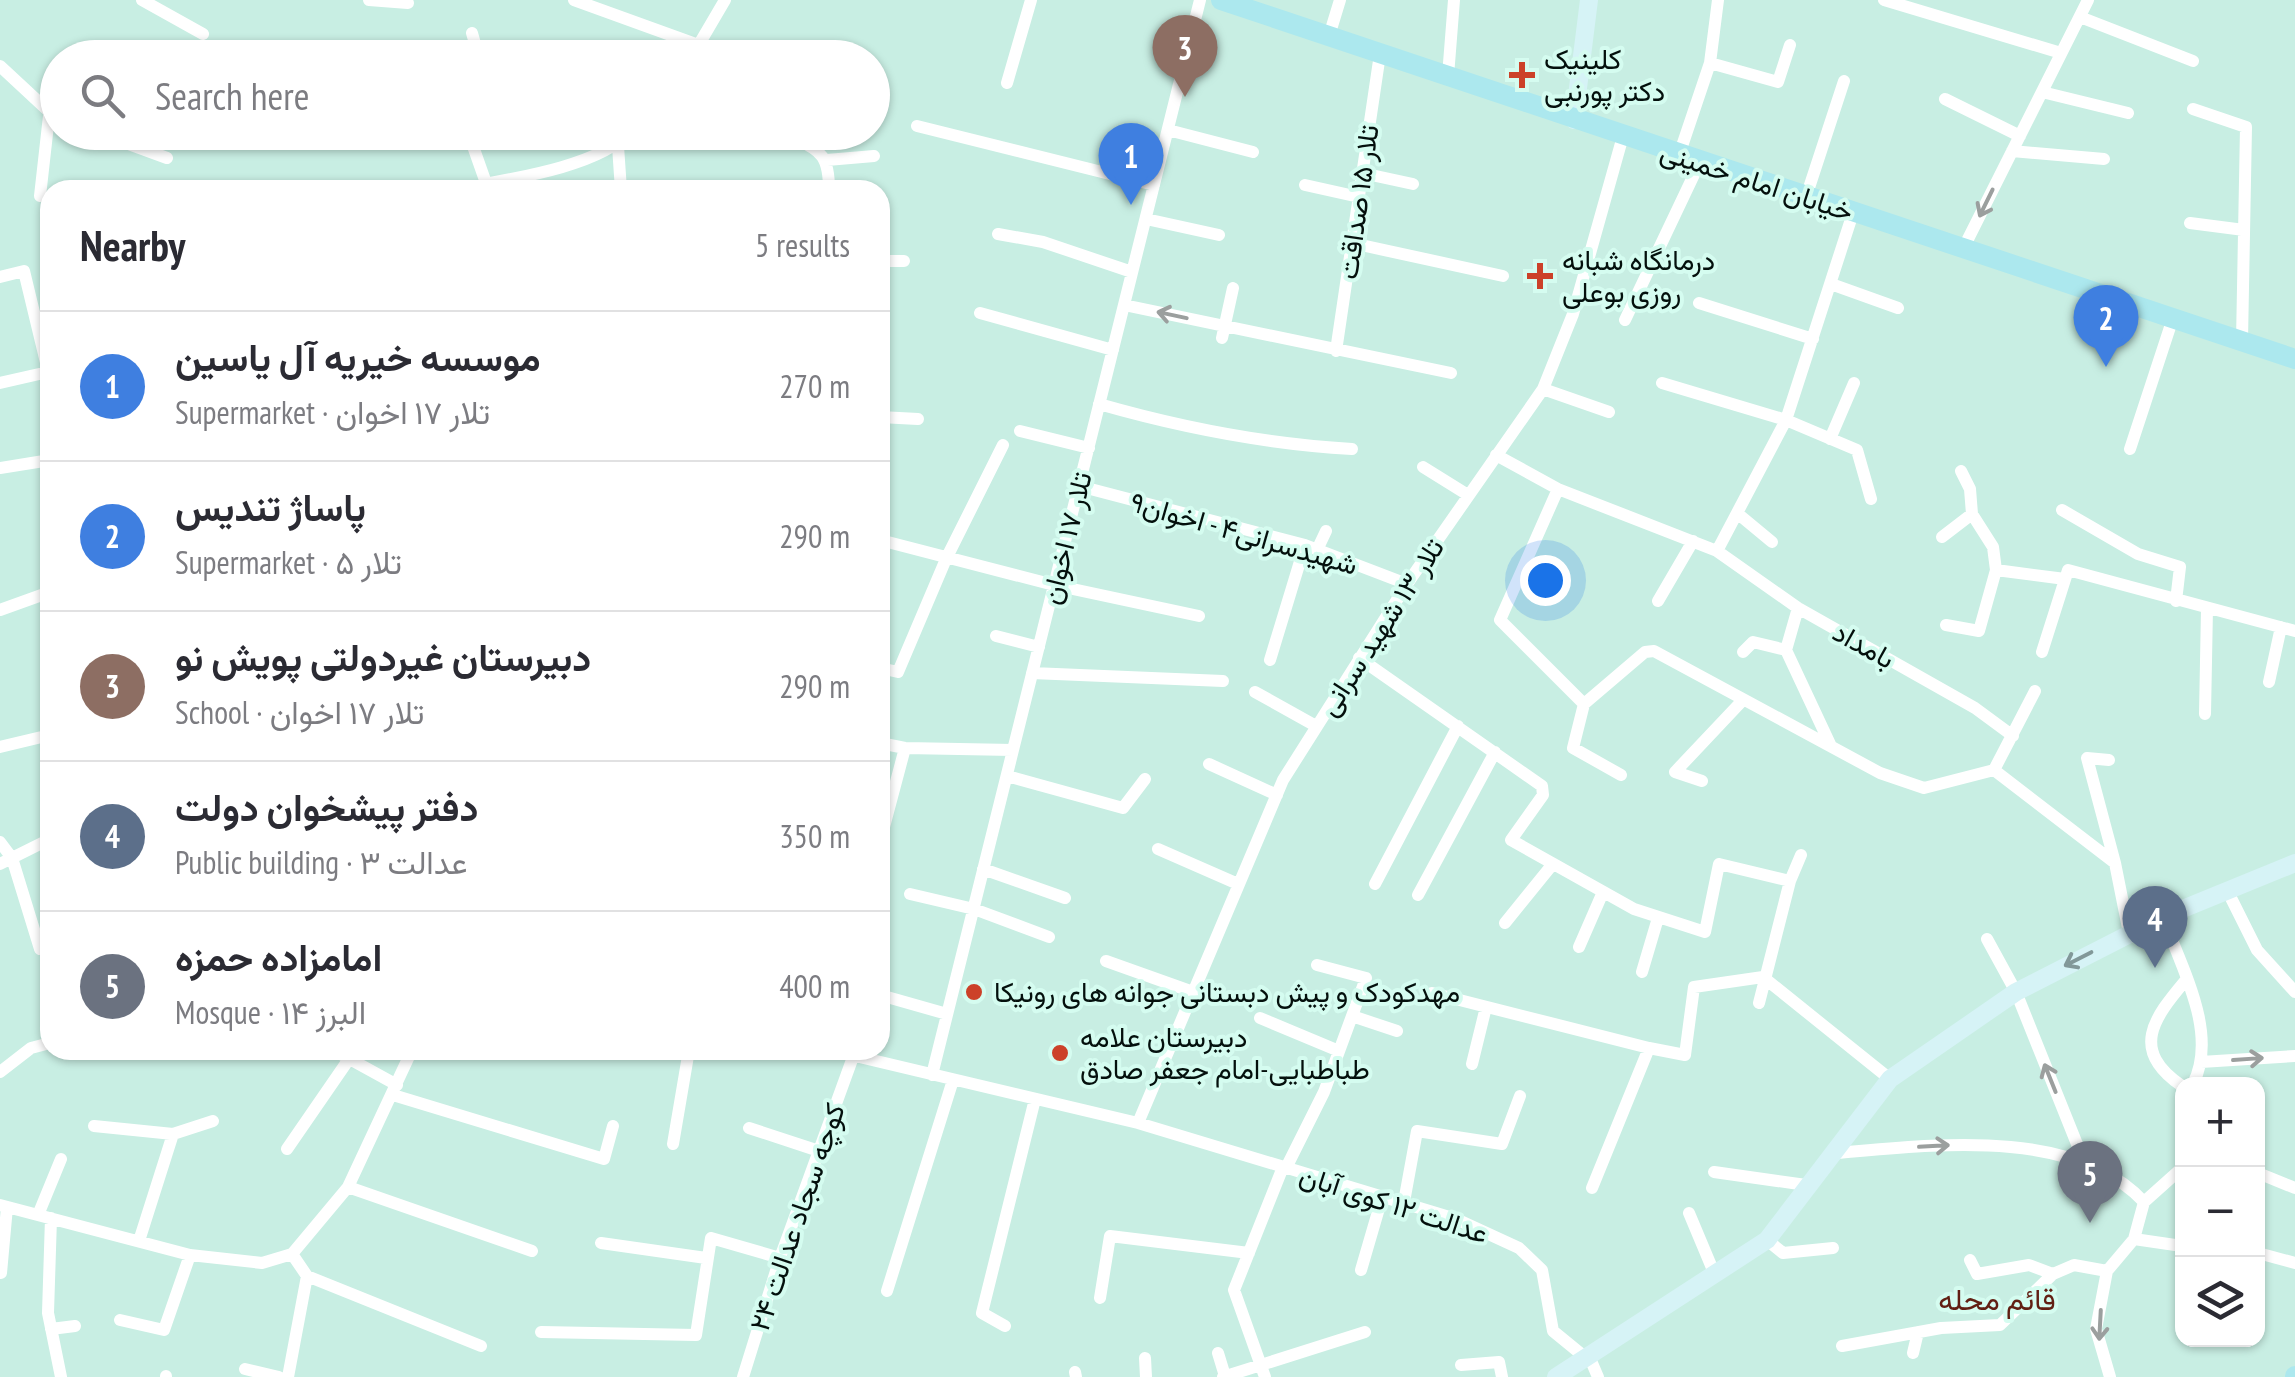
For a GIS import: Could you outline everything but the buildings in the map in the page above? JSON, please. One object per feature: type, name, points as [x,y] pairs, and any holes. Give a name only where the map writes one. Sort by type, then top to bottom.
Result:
[{"type":"main road","name":"خیابان امام خمینی","points":[[1220,0],[1245,4],[1574,120],[2295,359]]},
{"type":"main road","points":[[1574,120],[1589,0]]},
{"type":"main road","points":[[1556,1377],[1767,1240],[1806,1184],[1837,1153],[1890,1080],[2016,992],[2164,917],[2295,863]]},
{"type":"street","points":[[142,0],[203,34]]},
{"type":"street","points":[[371,0],[408,3]]},
{"type":"street","points":[[574,0],[684,40]]},
{"type":"street","points":[[704,40],[725,0]]},
{"type":"street","points":[[1007,83],[1031,0]]},
{"type":"street","name":"تلار ۱۷ اخوان","points":[[932,1075],[1200,0]]},
{"type":"street","points":[[1328,36],[1340,0]]},
{"type":"street","points":[[1448,76],[1454,0]]},
{"type":"street","points":[[1679,155],[1710,63],[1718,0]]},
{"type":"street","points":[[1884,0],[2062,53]]},
{"type":"street","points":[[1963,249],[2088,0]]},
{"type":"street","points":[[2080,17],[2193,62]]},
{"type":"street","points":[[472,33],[474,40]]},
{"type":"street","points":[[1710,63],[1778,82],[1790,45]]},
{"type":"street","name":"تلار ۱۵ صداقت","points":[[1336,351],[1380,54]]},
{"type":"street","points":[[0,66],[40,104]]},
{"type":"street","points":[[1806,197],[1844,81]]},
{"type":"street","points":[[2042,92],[2128,113]]},
{"type":"street","points":[[1945,99],[2020,136]]},
{"type":"street","points":[[2193,109],[2246,127],[2242,341]]},
{"type":"street","points":[[918,126],[1154,185]]},
{"type":"street","points":[[1168,130],[1253,152]]},
{"type":"street","name":"تلار ۱۳ شهید سرانی","points":[[1138,1122],[1277,796],[1316,726],[1407,584],[1543,389],[1573,314],[1623,136]]},
{"type":"street","points":[[43,180],[48,150]]},
{"type":"street","points":[[145,150],[167,158]]},
{"type":"street","points":[[474,150],[485,180]]},
{"type":"street","points":[[535,180],[608,150]]},
{"type":"street","points":[[618,150],[620,180]]},
{"type":"street","points":[[811,150],[826,160],[874,156]]},
{"type":"street","points":[[2012,151],[2104,159]]},
{"type":"street","points":[[826,160],[828,180]]},
{"type":"street","points":[[1625,320],[1700,162]]},
{"type":"street","points":[[1362,173],[1413,184]]},
{"type":"street","points":[[1305,185],[1359,197]]},
{"type":"street","points":[[1717,550],[1786,420],[1853,213]]},
{"type":"street","points":[[1146,219],[1219,235]]},
{"type":"street","points":[[2190,222],[2244,230]]},
{"type":"street","points":[[998,234],[1043,242],[1132,272]]},
{"type":"street","points":[[1352,243],[1504,276]]},
{"type":"street","points":[[890,261],[904,261]]},
{"type":"street","points":[[0,277],[24,271],[40,338]]},
{"type":"street","points":[[1831,284],[1898,308]]},
{"type":"street","points":[[1223,332],[1233,288]]},
{"type":"street","points":[[1699,303],[1813,339]]},
{"type":"street","points":[[1124,304],[1223,332],[1451,373]]},
{"type":"street","points":[[980,313],[1113,350]]},
{"type":"street","points":[[2130,449],[2173,318]]},
{"type":"street","points":[[0,384],[40,377]]},
{"type":"street","points":[[1662,383],[1786,420],[1857,450],[1871,499]]},
{"type":"street","points":[[1830,439],[1854,383]]},
{"type":"street","points":[[1543,389],[1609,412]]},
{"type":"street","points":[[1099,404],[1190,430],[1352,449]]},
{"type":"street","points":[[890,418],[918,419]]},
{"type":"street","points":[[1020,432],[1088,448]]},
{"type":"street","points":[[890,670],[898,672],[946,559],[1003,444]]},
{"type":"street","name":"بامداد","points":[[1496,455],[1558,489],[1717,550],[1798,608],[1975,708],[2013,736]]},
{"type":"street","points":[[0,468],[40,462]]},
{"type":"street","points":[[1423,466],[1468,495]]},
{"type":"street","points":[[1946,625],[1980,631],[1996,570],[1993,547],[1972,514],[1970,489],[1961,471]]},
{"type":"street","name":"شهیدسرانی۴ - اخوان۹","points":[[1079,486],[1311,548],[1407,584]]},
{"type":"street","points":[[1558,489],[1500,620],[1584,704]]},
{"type":"street","points":[[2062,510],[2138,554],[2180,567],[2176,600]]},
{"type":"street","points":[[1737,513],[1772,542]]},
{"type":"street","points":[[1942,537],[1972,514]]},
{"type":"street","points":[[1270,660],[1311,548],[1326,531]]},
{"type":"street","points":[[1658,601],[1693,541]]},
{"type":"street","points":[[890,543],[1054,585],[1199,616]]},
{"type":"street","points":[[1996,570],[2065,579]]},
{"type":"street","points":[[2042,652],[2068,570],[2288,629],[2269,682]]},
{"type":"street","points":[[0,610],[40,596]]},
{"type":"street","points":[[1798,608],[1786,650],[1831,745]]},
{"type":"street","points":[[2204,714],[2206,608]]},
{"type":"street","points":[[996,636],[1039,647]]},
{"type":"street","points":[[1743,652],[1753,642],[1786,650]]},
{"type":"street","points":[[1621,775],[1572,748],[1584,704],[1645,652],[1654,651],[1880,773],[1924,788],[1994,770],[2035,691]]},
{"type":"street","points":[[1359,658],[1542,786],[1543,795],[1511,840],[1603,892],[1658,918],[1704,932],[1719,864],[1790,881]]},
{"type":"street","points":[[1032,673],[1223,681]]},
{"type":"street","points":[[1255,692],[1316,726]]},
{"type":"street","points":[[1702,781],[1675,772],[1742,701]]},
{"type":"street","points":[[1375,884],[1458,726]]},
{"type":"street","points":[[0,748],[40,737]]},
{"type":"street","points":[[890,745],[1013,750]]},
{"type":"street","points":[[890,804],[905,748]]},
{"type":"street","points":[[1418,895],[1495,752]]},
{"type":"street","points":[[2109,760],[2087,758],[2129,934]]},
{"type":"street","points":[[1210,764],[1277,796]]},
{"type":"street","points":[[1994,770],[2115,863]]},
{"type":"street","points":[[1006,776],[1123,808],[1145,778]]},
{"type":"street","points":[[0,842],[40,937]]},
{"type":"street","points":[[6,861],[40,844]]},
{"type":"street","points":[[1158,849],[1238,884]]},
{"type":"street","points":[[1759,1003],[1790,881],[1802,855]]},
{"type":"street","points":[[1504,923],[1552,865]]},
{"type":"street","points":[[984,869],[1065,898]]},
{"type":"street","points":[[2226,890],[2257,950],[2295,992]]},
{"type":"street","points":[[1578,947],[1603,892]]},
{"type":"street","points":[[910,894],[974,909],[1049,937]]},
{"type":"street","points":[[2164,917],[2199,1013],[2201,1062],[2196,1077]]},
{"type":"street","points":[[1642,972],[1658,918]]},
{"type":"street","points":[[1986,939],[2016,992],[2085,1164]]},
{"type":"street","points":[[1106,961],[1193,992]]},
{"type":"street","points":[[1263,1370],[1234,1290],[1284,1168],[1339,1051],[1366,978],[1317,965]]},
{"type":"street","points":[[1432,993],[1685,1055],[1694,987],[1763,978],[1890,1080]]},
{"type":"street","points":[[2175,1078],[2157,1059],[2148,1033],[2154,1017],[2185,981]]},
{"type":"street","points":[[890,998],[947,1014]]},
{"type":"street","points":[[1472,1064],[1486,1007]]},
{"type":"street","points":[[1352,1016],[1397,1031]]},
{"type":"street","points":[[1260,1018],[1339,1051]]},
{"type":"street","points":[[0,1072],[40,1046]]},
{"type":"street","points":[[1592,1188],[1649,1048]]},
{"type":"street","points":[[2201,1062],[2295,1056]]},
{"type":"street","points":[[287,1149],[340,1060]]},
{"type":"street","points":[[350,1060],[395,1090],[604,1159],[613,1126]]},
{"type":"street","points":[[1,1272],[3,1206],[190,1255],[262,1263],[292,1254],[348,1187],[408,1060]]},
{"type":"street","points":[[672,1144],[688,1060]]},
{"type":"street","name":"کوچه سجاد عدالت ۲۴","points":[[743,1377],[780,1258],[851,1060]]},
{"type":"street","name":"عدالت ۱۲ کوی آبان","points":[[865,1060],[1138,1122],[1456,1219],[1519,1248],[1542,1270],[1553,1331],[1587,1357]]},
{"type":"street","points":[[886,1291],[953,1080]]},
{"type":"street","points":[[1404,1202],[1417,1131],[1502,1144],[1520,1096]]},
{"type":"street","points":[[1005,1326],[982,1312],[1035,1099]]},
{"type":"street","points":[[94,1126],[173,1134],[213,1122]]},
{"type":"street","points":[[748,1128],[819,1150]]},
{"type":"street","points":[[140,1241],[173,1134]]},
{"type":"street","points":[[1837,1153],[1956,1145],[2029,1148],[2085,1164],[2144,1202]]},
{"type":"street","points":[[61,1159],[44,1217],[48,1313],[61,1377]]},
{"type":"street","points":[[1714,1172],[1806,1184]]},
{"type":"street","points":[[2110,1377],[2096,1329],[2107,1271],[2134,1239],[2144,1202],[2175,1174]]},
{"type":"street","points":[[2265,1175],[2295,1188]]},
{"type":"street","points":[[348,1187],[532,1251]]},
{"type":"street","points":[[1361,1270],[1382,1198]]},
{"type":"street","points":[[1689,1213],[1716,1275]]},
{"type":"street","points":[[1100,1298],[1110,1236],[1249,1253]]},
{"type":"street","points":[[542,1332],[696,1335],[711,1238],[780,1258]]},
{"type":"street","points":[[2134,1239],[2175,1245]]},
{"type":"street","points":[[1767,1240],[1784,1253],[1833,1248]]},
{"type":"street","points":[[601,1243],[706,1258]]},
{"type":"street","points":[[292,1254],[307,1276],[482,1346]]},
{"type":"street","points":[[120,1320],[164,1330],[190,1255]]},
{"type":"street","points":[[2265,1255],[2295,1263]]},
{"type":"street","points":[[1970,1260],[1977,1274],[2029,1265],[2053,1274]]},
{"type":"street","points":[[1842,1346],[1918,1332],[2000,1325],[2053,1274],[2074,1265],[2107,1271]]},
{"type":"street","points":[[288,1377],[307,1276]]},
{"type":"street","points":[[52,1329],[75,1326]]},
{"type":"street","points":[[1218,1353],[1224,1377],[1263,1370],[1366,1332]]},
{"type":"street","points":[[1913,1353],[1918,1332]]},
{"type":"street","points":[[1587,1357],[1598,1377]]},
{"type":"street","points":[[1145,1358],[1146,1377]]},
{"type":"street","points":[[1461,1365],[1499,1362],[1502,1377]]},
{"type":"street","points":[[245,1369],[278,1377]]},
{"type":"place","name":"کلینیک دکتر پورنبی","points":[[1522,75]]},
{"type":"place","name":"دبیرستان غیردولتی پویش نو","points":[[1185,97]]},
{"type":"place","name":"موسسه خیریه آل یاسین","points":[[1131,205]]},
{"type":"place","name":"درمانگاه شبانه روزی بوعلی","points":[[1540,276]]},
{"type":"place","name":"پاساژ تندیس","points":[[2106,367]]},
{"type":"place","name":"دفتر پیشخوان دولت","points":[[2155,968]]},
{"type":"place","name":"مهدکودک و پیش دبستانی جوانه های رونیکا","points":[[974,992]]},
{"type":"place","name":"دبیرستان علامه طباطبایی-امام جعفر صادق","points":[[1060,1053]]},
{"type":"place","name":"امامزاده حمزه","points":[[2090,1223]]},
{"type":"district","name":"قائم محله","points":[[1997,1300]]}]
